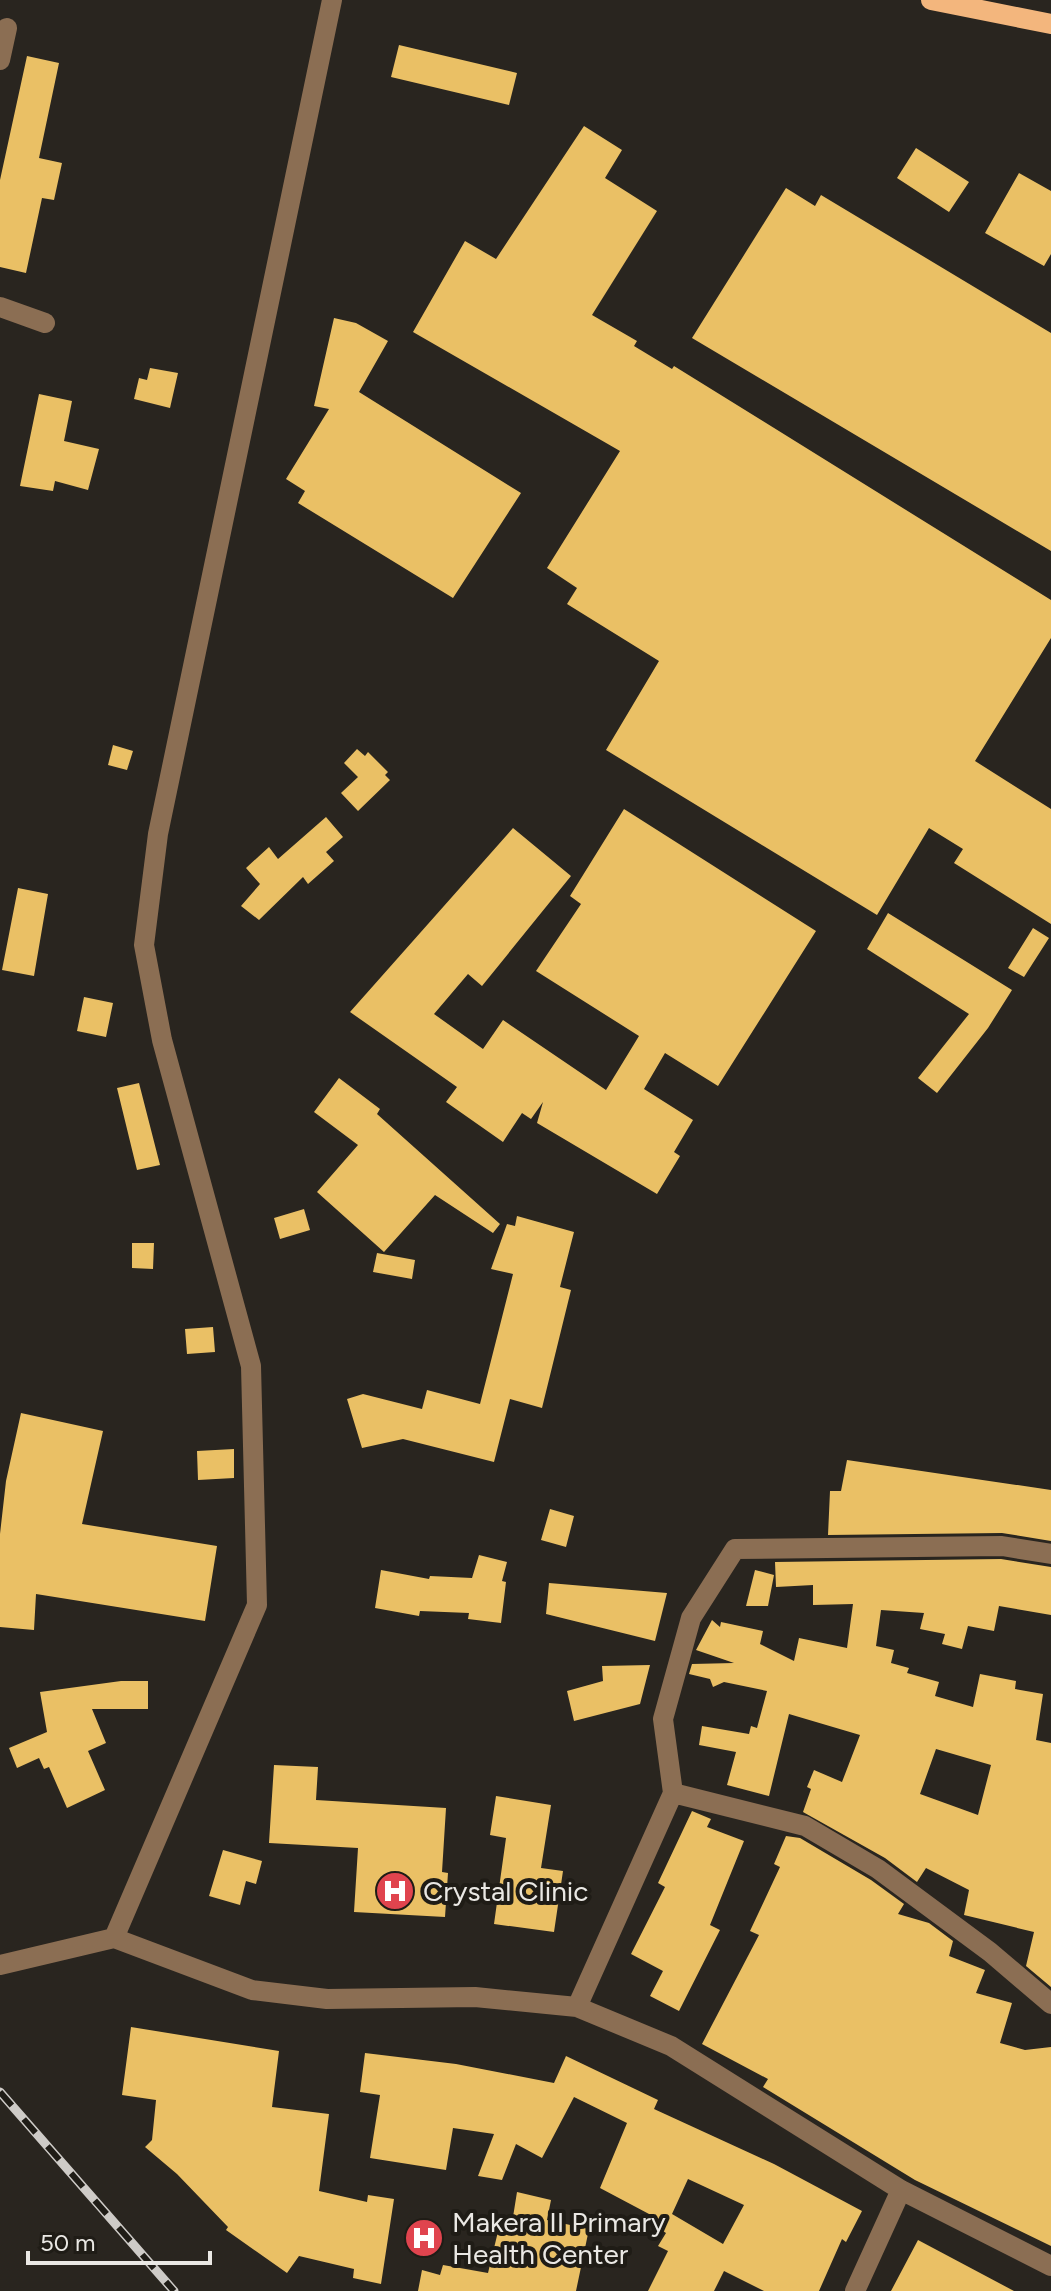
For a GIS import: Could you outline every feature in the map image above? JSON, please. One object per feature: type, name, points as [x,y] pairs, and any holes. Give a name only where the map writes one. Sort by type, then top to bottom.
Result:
[{"type":"main road","points":[[931,0],[1051,24]]},
{"type":"street","points":[[114,1938],[257,1605],[251,1366],[162,1040],[144,945],[158,834],[332,0]]},
{"type":"street","points":[[0,60],[7,28]]},
{"type":"street","points":[[0,307],[45,323]]},
{"type":"street","points":[[577,2007],[673,1793],[663,1719],[691,1618],[735,1549],[1002,1546],[1051,1554]]},
{"type":"street","points":[[673,1793],[805,1826],[878,1869],[990,1952],[1051,2004]]},
{"type":"street","points":[[0,1965],[114,1938],[252,1990],[327,1999],[475,1997],[577,2007],[671,2046],[901,2190],[1051,2266]]},
{"type":"street","points":[[855,2291],[901,2190]]},
{"type":"building","points":[[399,45],[517,73],[509,105],[391,77]]},
{"type":"building","points":[[27,56],[59,63],[39,158],[62,163],[54,200],[42,198],[26,273],[0,267],[0,180]]},
{"type":"building","points":[[584,126],[622,150],[605,178],[657,211],[592,315],[637,341],[634,346],[672,369],[674,366],[1051,600],[1051,638],[975,761],[1051,809],[1051,924],[954,863],[963,849],[929,828],[877,915],[606,750],[659,661],[567,604],[577,588],[547,568],[620,451],[413,332],[465,241],[496,259]]},
{"type":"building","points":[[916,148],[969,182],[949,212],[897,178]]},
{"type":"building","points":[[1019,173],[1051,191],[1051,254],[1044,266],[985,233]]},
{"type":"building","points":[[786,188],[815,206],[821,195],[1051,333],[1051,551],[692,338]]},
{"type":"building","points":[[334,318],[356,323],[388,341],[359,392],[521,493],[453,598],[298,503],[305,491],[286,479],[329,409],[314,406]]},
{"type":"building","points":[[150,368],[178,373],[170,408],[134,399],[139,378],[147,380]]},
{"type":"building","points":[[39,394],[72,401],[64,441],[99,449],[88,490],[55,481],[53,491],[20,486]]},
{"type":"building","points":[[113,745],[133,751],[127,770],[108,765]]},
{"type":"building","points":[[357,749],[365,756],[368,752],[388,772],[385,775],[390,780],[358,811],[341,793],[358,777],[344,763]]},
{"type":"building","points":[[624,809],[816,931],[718,1086],[665,1053],[644,1089],[693,1120],[674,1152],[680,1156],[657,1194],[537,1123],[543,1102],[531,1119],[522,1113],[503,1142],[446,1102],[457,1087],[350,1012],[513,828],[571,876],[482,986],[468,974],[434,1014],[483,1049],[503,1020],[606,1090],[639,1036],[536,971],[581,904],[570,896]]},
{"type":"building","points":[[326,817],[343,837],[326,852],[334,861],[308,884],[303,877],[259,920],[241,906],[260,884],[246,868],[269,847],[278,859]]},
{"type":"building","points":[[18,888],[48,894],[34,976],[2,970]]},
{"type":"building","points":[[888,913],[1012,990],[988,1028],[937,1093],[918,1078],[969,1014],[867,949]]},
{"type":"building","points":[[1033,928],[1049,938],[1024,977],[1008,968]]},
{"type":"building","points":[[84,997],[113,1003],[106,1037],[77,1031]]},
{"type":"building","points":[[339,1078],[380,1109],[377,1114],[500,1224],[493,1233],[435,1195],[384,1252],[317,1192],[358,1145],[314,1112]]},
{"type":"building","points":[[139,1083],[160,1165],[137,1170],[117,1088]]},
{"type":"building","points":[[304,1209],[310,1230],[280,1239],[274,1218]]},
{"type":"building","points":[[517,1216],[574,1232],[560,1287],[571,1290],[542,1408],[510,1399],[494,1462],[403,1439],[362,1448],[347,1399],[363,1394],[422,1409],[427,1390],[480,1404],[513,1274],[491,1269],[507,1224],[515,1226]]},
{"type":"building","points":[[132,1243],[154,1243],[153,1269],[132,1268]]},
{"type":"building","points":[[377,1253],[415,1260],[412,1279],[373,1272]]},
{"type":"building","points":[[213,1327],[215,1352],[187,1354],[185,1329]]},
{"type":"building","points":[[21,1413],[103,1431],[82,1524],[217,1546],[205,1621],[36,1594],[34,1630],[0,1627],[0,1534],[6,1481]]},
{"type":"building","points":[[234,1449],[234,1478],[198,1480],[197,1451]]},
{"type":"building","points":[[847,1460],[1051,1490],[1051,1541],[1002,1533],[828,1535],[830,1491],[841,1491]]},
{"type":"building","points":[[550,1509],[574,1516],[566,1547],[541,1540]]},
{"type":"building","points":[[479,1555],[507,1562],[502,1581],[506,1582],[501,1623],[468,1619],[469,1613],[420,1611],[419,1616],[375,1608],[381,1570],[429,1579],[430,1576],[472,1578]]},
{"type":"building","points":[[1001,1559],[1051,1567],[1051,1615],[999,1606],[994,1631],[968,1626],[962,1649],[942,1644],[945,1634],[920,1629],[924,1613],[881,1610],[876,1646],[894,1650],[891,1663],[909,1668],[907,1673],[939,1682],[935,1696],[973,1707],[980,1674],[1016,1681],[1015,1689],[1043,1694],[1036,1740],[1051,1743],[1051,1987],[1026,1966],[1034,1932],[964,1915],[969,1890],[926,1868],[917,1882],[885,1858],[803,1812],[811,1789],[807,1787],[814,1770],[842,1782],[860,1735],[789,1714],[769,1796],[727,1785],[736,1752],[699,1745],[702,1726],[749,1734],[751,1726],[757,1728],[767,1691],[724,1682],[713,1687],[710,1679],[689,1674],[692,1664],[734,1663],[696,1650],[712,1620],[720,1627],[721,1622],[763,1631],[760,1644],[794,1661],[799,1638],[847,1648],[853,1604],[813,1605],[813,1585],[776,1587],[775,1562]],"holes":[[[936,1749],[991,1765],[978,1815],[920,1794]]]},
{"type":"building","points":[[755,1570],[774,1575],[768,1606],[746,1606]]},
{"type":"building","points":[[549,1583],[667,1593],[655,1641],[546,1614]]},
{"type":"building","points":[[650,1665],[640,1704],[574,1721],[567,1691],[603,1681],[602,1666]]},
{"type":"building","points":[[121,1681],[148,1681],[148,1709],[92,1709],[106,1743],[88,1751],[105,1790],[67,1808],[49,1767],[44,1769],[39,1758],[17,1768],[9,1748],[47,1732],[40,1692]]},
{"type":"building","points":[[274,1765],[318,1767],[316,1800],[446,1808],[442,1872],[448,1873],[445,1917],[354,1912],[358,1848],[269,1843]]},
{"type":"building","points":[[496,1796],[551,1805],[541,1868],[563,1871],[554,1932],[494,1924],[506,1838],[490,1835]]},
{"type":"building","points":[[692,1811],[711,1819],[707,1827],[744,1841],[710,1925],[720,1930],[679,2011],[650,1996],[663,1971],[631,1954],[665,1887],[658,1883]]},
{"type":"building","points":[[786,1836],[800,1838],[871,1880],[904,1904],[898,1914],[929,1923],[953,1941],[949,1956],[985,1970],[976,1993],[1012,2003],[1000,2043],[1025,2050],[1051,2047],[1051,2246],[915,2180],[763,2087],[768,2079],[702,2044],[759,1935],[750,1931],[780,1867],[774,1864]]},
{"type":"building","points":[[223,1850],[262,1861],[256,1884],[246,1881],[240,1905],[209,1896]]},
{"type":"building","points":[[131,2027],[279,2051],[272,2107],[329,2114],[319,2191],[367,2202],[368,2195],[394,2199],[381,2284],[353,2278],[354,2269],[299,2256],[287,2273],[226,2230],[228,2227],[177,2174],[145,2147],[152,2140],[156,2100],[122,2095]]},
{"type":"building","points":[[365,2053],[456,2064],[554,2083],[566,2056],[658,2100],[654,2109],[774,2164],[862,2211],[846,2242],[842,2239],[819,2291],[764,2291],[724,2271],[714,2291],[648,2291],[668,2251],[658,2246],[666,2233],[663,2231],[666,2223],[600,2188],[627,2123],[574,2097],[542,2158],[516,2144],[502,2180],[478,2176],[494,2134],[453,2128],[446,2170],[370,2158],[380,2095],[360,2092]],"holes":[[[688,2179],[744,2205],[723,2244],[672,2214]]]},
{"type":"building","points":[[517,2192],[551,2200],[547,2220],[589,2229],[576,2291],[418,2291],[422,2270],[440,2275],[443,2265],[488,2273],[502,2215],[513,2217]]},
{"type":"building","points":[[918,2240],[1014,2291],[891,2291]]},
{"type":"railway","points":[[0,2092],[174,2291]]},
{"type":"place","name":"Crystal Clinic","points":[[395,1891]]},
{"type":"place","name":"Makera II Primary Health Center","points":[[424,2238]]}]
